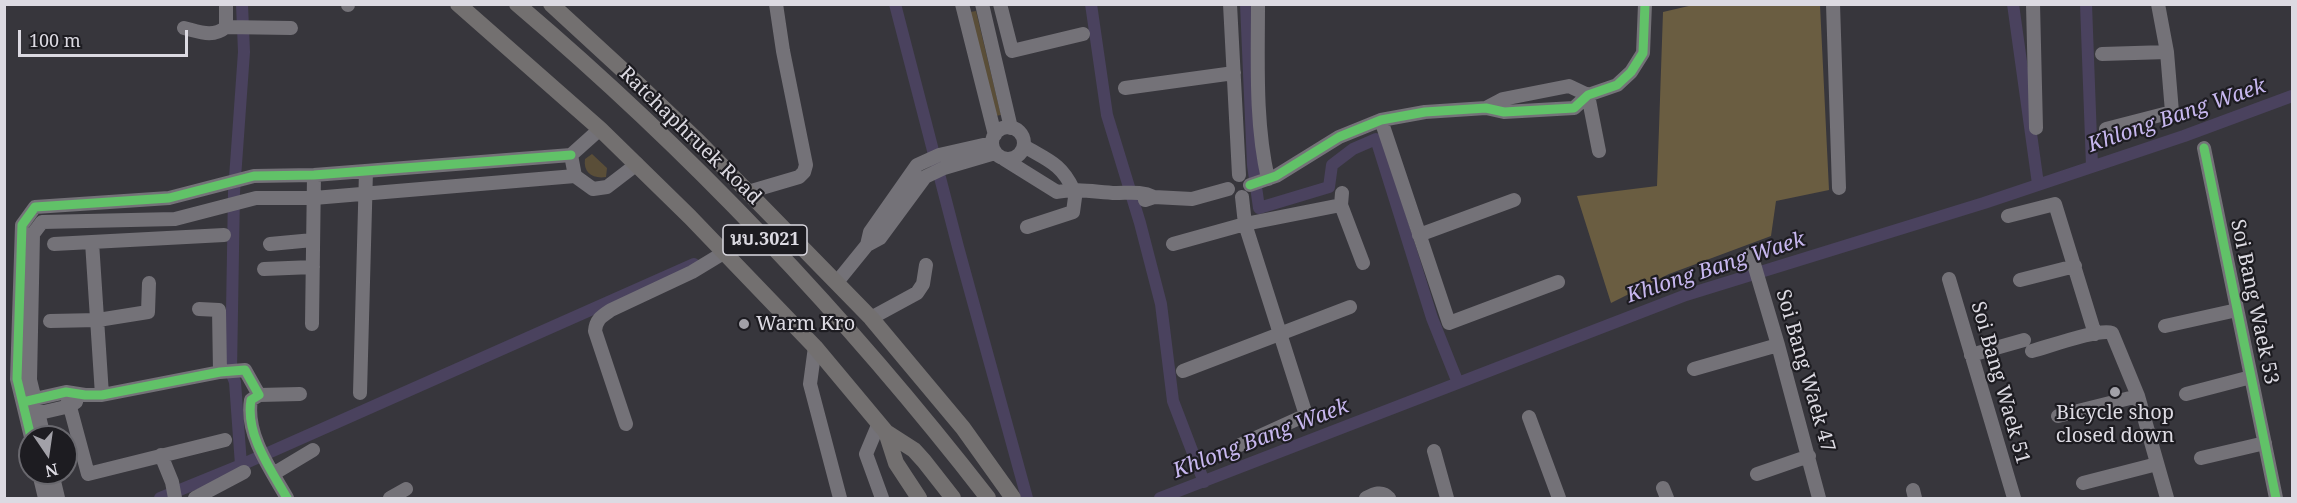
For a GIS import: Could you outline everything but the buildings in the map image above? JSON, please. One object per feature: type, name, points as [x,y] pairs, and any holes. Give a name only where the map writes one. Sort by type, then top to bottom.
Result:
[{"type":"main road","name":"นบ.3021","points":[[458,4],[637,164],[815,347],[883,427],[914,450],[953,498]]},
{"type":"main road","name":"Ratchaphruek Road","points":[[517,4],[596,74],[749,223],[875,360],[988,498]]},
{"type":"main road","name":"Ratchaphruek Road","points":[[551,4],[639,85],[871,318],[963,428],[1013,498]]},
{"type":"main road","name":"นบ.3021","points":[[883,427],[902,473],[919,498]]},
{"type":"street","points":[[226,4],[226,27]]},
{"type":"street","points":[[748,192],[799,177],[806,165],[776,4]]},
{"type":"street","points":[[962,4],[996,147],[1010,159],[1019,155],[1024,141],[1020,132],[1011,128],[1000,129],[996,147]]},
{"type":"street","points":[[982,4],[1011,128]]},
{"type":"street","points":[[1000,4],[1012,51],[1083,34]]},
{"type":"street","points":[[1230,4],[1239,175]]},
{"type":"street","points":[[1258,4],[1257,80],[1263,155],[1268,179]]},
{"type":"street","points":[[1228,189],[1235,196],[1282,172],[1339,137],[1382,120],[1425,112],[1486,108],[1504,112],[1574,108],[1588,95],[1617,85],[1631,72],[1643,53],[1645,4]]},
{"type":"street","points":[[1833,4],[1839,188]]},
{"type":"street","points":[[2033,4],[2036,128]]},
{"type":"street","points":[[2106,129],[2172,112],[2168,52],[2157,4]]},
{"type":"street","points":[[184,28],[212,34],[219,33],[226,27],[291,27]]},
{"type":"street","points":[[2103,54],[2168,52]]},
{"type":"street","points":[[1125,88],[1234,73]]},
{"type":"street","points":[[1486,108],[1503,99],[1569,86],[1588,95]]},
{"type":"street","points":[[1545,91],[1548,111]]},
{"type":"street","points":[[1588,95],[1599,151]]},
{"type":"street","points":[[1382,120],[1449,323],[1558,282]]},
{"type":"street","points":[[29,400],[17,379],[22,225],[35,207],[168,198],[254,176],[314,175],[572,155],[600,129]]},
{"type":"street","points":[[1024,146],[1059,167],[1066,174],[1074,189],[1073,212],[1027,227]]},
{"type":"street","points":[[837,282],[867,245],[880,238],[921,171],[941,162],[996,147]]},
{"type":"street","points":[[996,147],[1057,192],[1074,189],[1145,193],[1154,197],[1192,199],[1228,189]]},
{"type":"street","name":"Soi Bang Waek 53","points":[[2204,148],[2276,498]]},
{"type":"street","points":[[572,155],[574,176]]},
{"type":"street","points":[[32,425],[29,400],[33,234],[42,222],[174,219],[256,198],[314,198],[574,176],[593,189],[607,187],[637,164]]},
{"type":"street","points":[[360,393],[366,171]]},
{"type":"street","points":[[312,324],[314,175]]},
{"type":"street","points":[[1228,189],[1230,179],[1239,175],[1246,178],[1245,224],[1306,415],[1240,445]]},
{"type":"street","points":[[1173,244],[1341,199],[1363,262]]},
{"type":"street","points":[[1419,236],[1514,200]]},
{"type":"street","points":[[2008,216],[2055,204],[2095,334]]},
{"type":"street","points":[[54,244],[224,235]]},
{"type":"street","points":[[270,244],[313,240]]},
{"type":"street","points":[[92,242],[102,395]]},
{"type":"street","points":[[626,424],[595,331],[596,323],[599,318],[611,310],[692,272],[725,252]]},
{"type":"street","name":"Soi Bang Waek 47","points":[[1751,254],[1820,498]]},
{"type":"street","points":[[871,318],[917,293],[922,284],[926,265]]},
{"type":"street","points":[[2020,280],[2075,266]]},
{"type":"street","points":[[264,269],[313,267]]},
{"type":"street","name":"Soi Bang Waek 51","points":[[1949,279],[2014,498]]},
{"type":"street","points":[[50,321],[98,320],[148,312],[149,282]]},
{"type":"street","points":[[1183,371],[1350,307]]},
{"type":"street","points":[[199,309],[219,310],[221,372]]},
{"type":"street","points":[[2165,326],[2237,309]]},
{"type":"street","points":[[1971,355],[2107,331],[2115,336],[2138,396],[2167,498]]},
{"type":"street","points":[[1694,369],[1778,345]]},
{"type":"street","points":[[815,347],[810,384],[840,498]]},
{"type":"street","points":[[29,400],[66,392],[102,395],[221,372],[245,370],[259,394]]},
{"type":"street","points":[[2186,394],[2251,377]]},
{"type":"street","points":[[66,392],[88,474],[225,440]]},
{"type":"street","points":[[287,498],[257,441],[249,411],[251,400],[259,394],[300,394]]},
{"type":"street","points":[[32,415],[70,406],[85,395]]},
{"type":"street","points":[[2058,416],[2138,396]]},
{"type":"street","points":[[32,415],[37,425]]},
{"type":"street","points":[[1529,417],[1559,498]]},
{"type":"street","points":[[882,498],[866,454],[883,427]]},
{"type":"street","points":[[2201,458],[2265,443]]},
{"type":"street","points":[[270,468],[313,450]]},
{"type":"street","points":[[1434,451],[1447,498]]},
{"type":"street","points":[[161,455],[172,482],[175,498]]},
{"type":"street","points":[[1757,474],[1809,456]]},
{"type":"street","points":[[2083,483],[2157,464]]},
{"type":"street","points":[[195,498],[244,472]]},
{"type":"street","points":[[390,498],[406,489]]},
{"type":"street","points":[[1366,498],[1376,493],[1384,494],[1389,498]]},
{"type":"shaded area","points":[[1693,5],[1820,5],[1829,190],[1776,201],[1771,236],[1669,274],[1611,303],[1577,196],[1657,186],[1663,12]]},
{"type":"shaded area","points":[[976,11],[1001,115],[995,116],[970,12]]},
{"type":"shaded area","points":[[592,154],[607,168],[606,177],[593,176],[587,171],[585,159]]},
{"type":"waterway","points":[[241,465],[235,382],[231,372],[234,192],[244,52],[242,4]]},
{"type":"waterway","points":[[895,4],[958,247],[1027,498]]},
{"type":"waterway","points":[[1091,4],[1107,115],[1140,223],[1161,304],[1173,401],[1204,482]]},
{"type":"waterway","points":[[1246,4],[1253,165],[1259,208],[1329,187],[1332,165],[1353,149],[1376,139],[1432,318],[1458,383]]},
{"type":"waterway","points":[[2013,4],[2038,184]]},
{"type":"waterway","points":[[2086,4],[2092,166]]},
{"type":"waterway","name":"Khlong Bang Waek","points":[[1160,498],[1686,295],[1984,203],[2184,136],[2292,96]]},
{"type":"waterway","points":[[160,498],[241,465],[694,264]]},
{"type":"cycle path","points":[[1250,185],[1276,176],[1339,137],[1381,120],[1425,112],[1486,108],[1504,112],[1574,108],[1588,95],[1617,85],[1631,72],[1643,53],[1645,4]]},
{"type":"cycle path","points":[[2204,148],[2276,498]]},
{"type":"cycle path","points":[[28,425],[17,379],[22,225],[35,207],[169,198],[254,176],[314,175],[571,155]]},
{"type":"cycle path","points":[[23,402],[66,392],[102,395],[220,372],[245,370],[259,395],[251,400],[250,413],[256,439],[267,464],[287,498]]},
{"type":"place","name":"Warm Kro","points":[[744,324]]},
{"type":"place","name":"Bicycle shop closed down","points":[[2115,392]]}]
